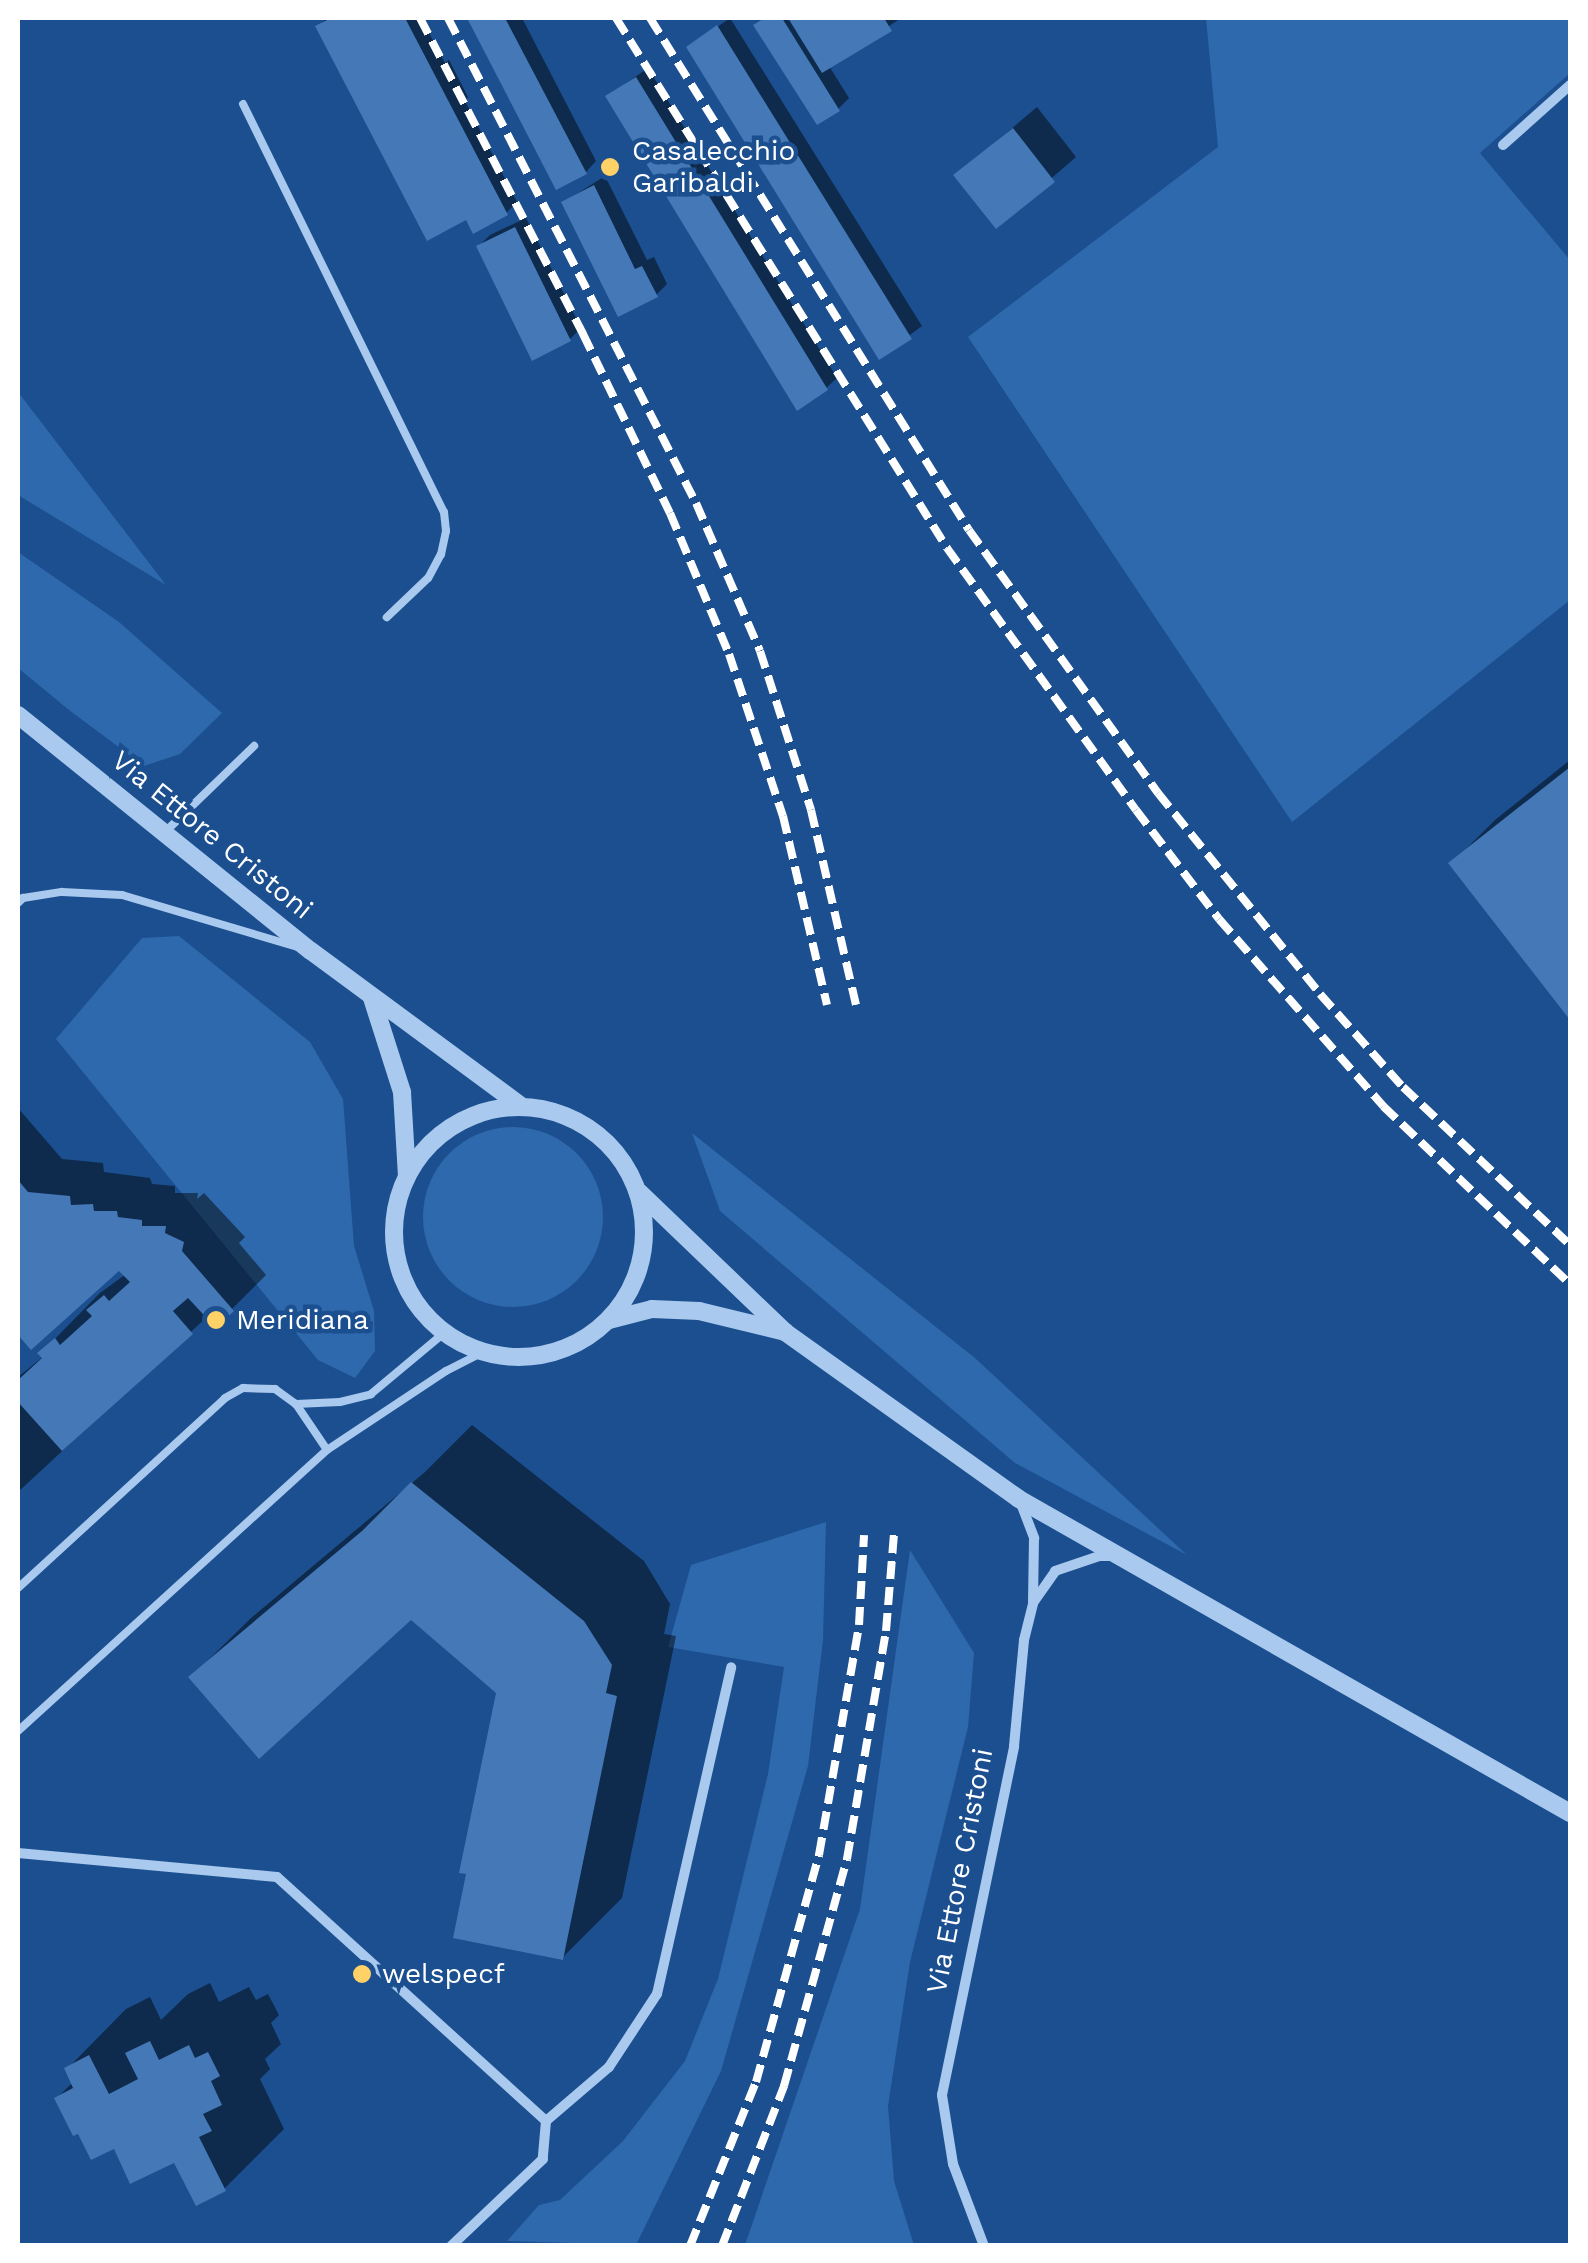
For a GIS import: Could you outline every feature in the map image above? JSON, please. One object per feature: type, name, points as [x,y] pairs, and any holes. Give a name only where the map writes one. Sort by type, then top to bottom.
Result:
[{"type":"street","points":[[1502,144],[1570,86]]},
{"type":"street","name":"Via Ettore Cristoni","points":[[18,715],[372,998],[521,1106]]},
{"type":"street","points":[[372,998],[402,1092],[406,1176]]},
{"type":"street","points":[[521,1106],[560,1112],[600,1135],[628,1168],[639,1192],[645,1246],[637,1276],[609,1320],[575,1345],[522,1358],[481,1353],[444,1333],[423,1314],[406,1287],[394,1248],[394,1214],[406,1176],[428,1145],[452,1126],[484,1111],[521,1106]]},
{"type":"street","points":[[639,1192],[785,1332],[1019,1499],[1570,1813]]},
{"type":"street","points":[[609,1320],[652,1309],[699,1310],[785,1332]]},
{"type":"street","name":"Via Ettore Cristoni","points":[[984,2246],[953,2164],[942,2095],[1014,1746],[1024,1640],[1033,1603],[1034,1538],[1019,1499]]},
{"type":"street","points":[[1033,1603],[1055,1571],[1099,1556],[1116,1556]]},
{"type":"street","points":[[451,2246],[543,2159],[546,2121],[608,2067],[657,1994],[731,1666]]},
{"type":"street","points":[[18,1853],[277,1877],[546,2121]]},
{"type":"lane","points":[[243,104],[444,512],[446,531],[441,554],[428,578],[387,617]]},
{"type":"lane","points":[[165,832],[254,746]]},
{"type":"lane","points":[[18,903],[23,898],[62,892],[122,896],[312,951]]},
{"type":"lane","points":[[296,1404],[340,1402],[370,1394],[444,1333]]},
{"type":"lane","points":[[18,1732],[327,1450],[446,1370],[481,1353]]},
{"type":"lane","points":[[18,1588],[225,1398],[242,1388],[276,1389],[296,1404],[327,1450]]},
{"type":"shaded area","points":[[1206,18],[1570,18],[1570,73],[1480,153],[1570,260],[1570,600],[1292,822],[968,337],[1218,147]]},
{"type":"shaded area","points":[[18,392],[166,585],[18,495]]},
{"type":"shaded area","points":[[18,552],[119,622],[222,713],[180,754],[144,766],[69,710],[18,668]]},
{"type":"shaded area","points":[[179,936],[310,1042],[343,1099],[354,1246],[374,1311],[375,1351],[355,1378],[318,1360],[56,1039],[142,938]]},
{"type":"shaded area","points":[[513,1127],[547,1134],[576,1154],[596,1183],[603,1217],[596,1251],[576,1280],[547,1300],[513,1307],[479,1300],[450,1280],[430,1251],[423,1217],[430,1183],[450,1154],[479,1134]]},
{"type":"shaded area","points":[[692,1133],[975,1358],[1187,1555],[1015,1463],[720,1211]]},
{"type":"shaded area","points":[[826,1522],[823,1640],[808,1766],[721,2071],[636,2245],[507,2241],[539,2205],[560,2200],[623,2141],[685,2061],[718,1979],[768,1774],[784,1667],[668,1647],[691,1565]]},
{"type":"shaded area","points":[[910,1550],[974,1653],[968,1727],[910,1962],[888,2106],[894,2181],[914,2245],[745,2245],[860,1909]]},
{"type":"building","points":[[331,18],[405,18],[508,215],[473,234],[466,220],[427,241],[315,26]]},
{"type":"building","points":[[467,18],[505,18],[587,174],[556,190]]},
{"type":"building","points":[[765,18],[782,18],[840,111],[817,125],[753,25]]},
{"type":"building","points":[[788,18],[884,18],[892,31],[822,73]]},
{"type":"building","points":[[717,25],[912,339],[879,360],[686,47]]},
{"type":"building","points":[[636,77],[828,390],[797,411],[605,96]]},
{"type":"building","points":[[1013,128],[1055,182],[996,229],[953,175]]},
{"type":"building","points":[[594,185],[635,269],[642,266],[658,297],[618,317],[561,202]]},
{"type":"building","points":[[515,227],[571,341],[532,361],[476,246]]},
{"type":"building","points":[[1570,767],[1570,1020],[1448,863]]},
{"type":"building","points":[[18,1180],[28,1192],[70,1196],[71,1205],[93,1204],[94,1211],[117,1211],[118,1217],[142,1220],[142,1226],[166,1226],[165,1233],[184,1242],[182,1251],[234,1311],[216,1328],[188,1298],[173,1311],[193,1334],[62,1451],[18,1402],[18,1380],[42,1358],[37,1353],[55,1338],[60,1345],[92,1316],[86,1310],[104,1295],[109,1301],[130,1282],[119,1271],[31,1350],[18,1335]]},
{"type":"building","points":[[411,1482],[584,1621],[612,1665],[606,1693],[617,1696],[563,1960],[453,1938],[466,1874],[459,1873],[496,1693],[411,1620],[259,1759],[188,1677],[362,1531]]},
{"type":"building","points":[[150,2041],[159,2060],[189,2045],[195,2058],[208,2052],[220,2076],[211,2081],[222,2105],[203,2114],[212,2131],[199,2137],[226,2191],[196,2206],[174,2163],[130,2184],[114,2149],[91,2160],[78,2134],[73,2136],[54,2098],[73,2088],[64,2068],[89,2055],[109,2094],[138,2079],[125,2053]]},
{"type":"railway","points":[[420,18],[583,334],[670,513],[729,654],[783,816],[827,1005]]},
{"type":"railway","points":[[448,18],[696,503],[760,651],[811,810],[856,1005]]},
{"type":"railway","points":[[616,18],[947,548],[1136,810],[1219,919],[1383,1106],[1570,1284]]},
{"type":"railway","points":[[650,18],[969,530],[1158,793],[1320,994],[1403,1087],[1570,1245]]},
{"type":"railway","points":[[722,2246],[784,2086],[847,1859],[886,1631],[894,1534]]},
{"type":"railway","points":[[690,2246],[756,2082],[819,1855],[859,1625],[864,1535]]},
{"type":"place","name":"Casalecchio Garibaldi","points":[[610,167]]},
{"type":"place","name":"Meridiana","points":[[216,1320]]},
{"type":"place","name":"welspecf","points":[[362,1974]]}]
